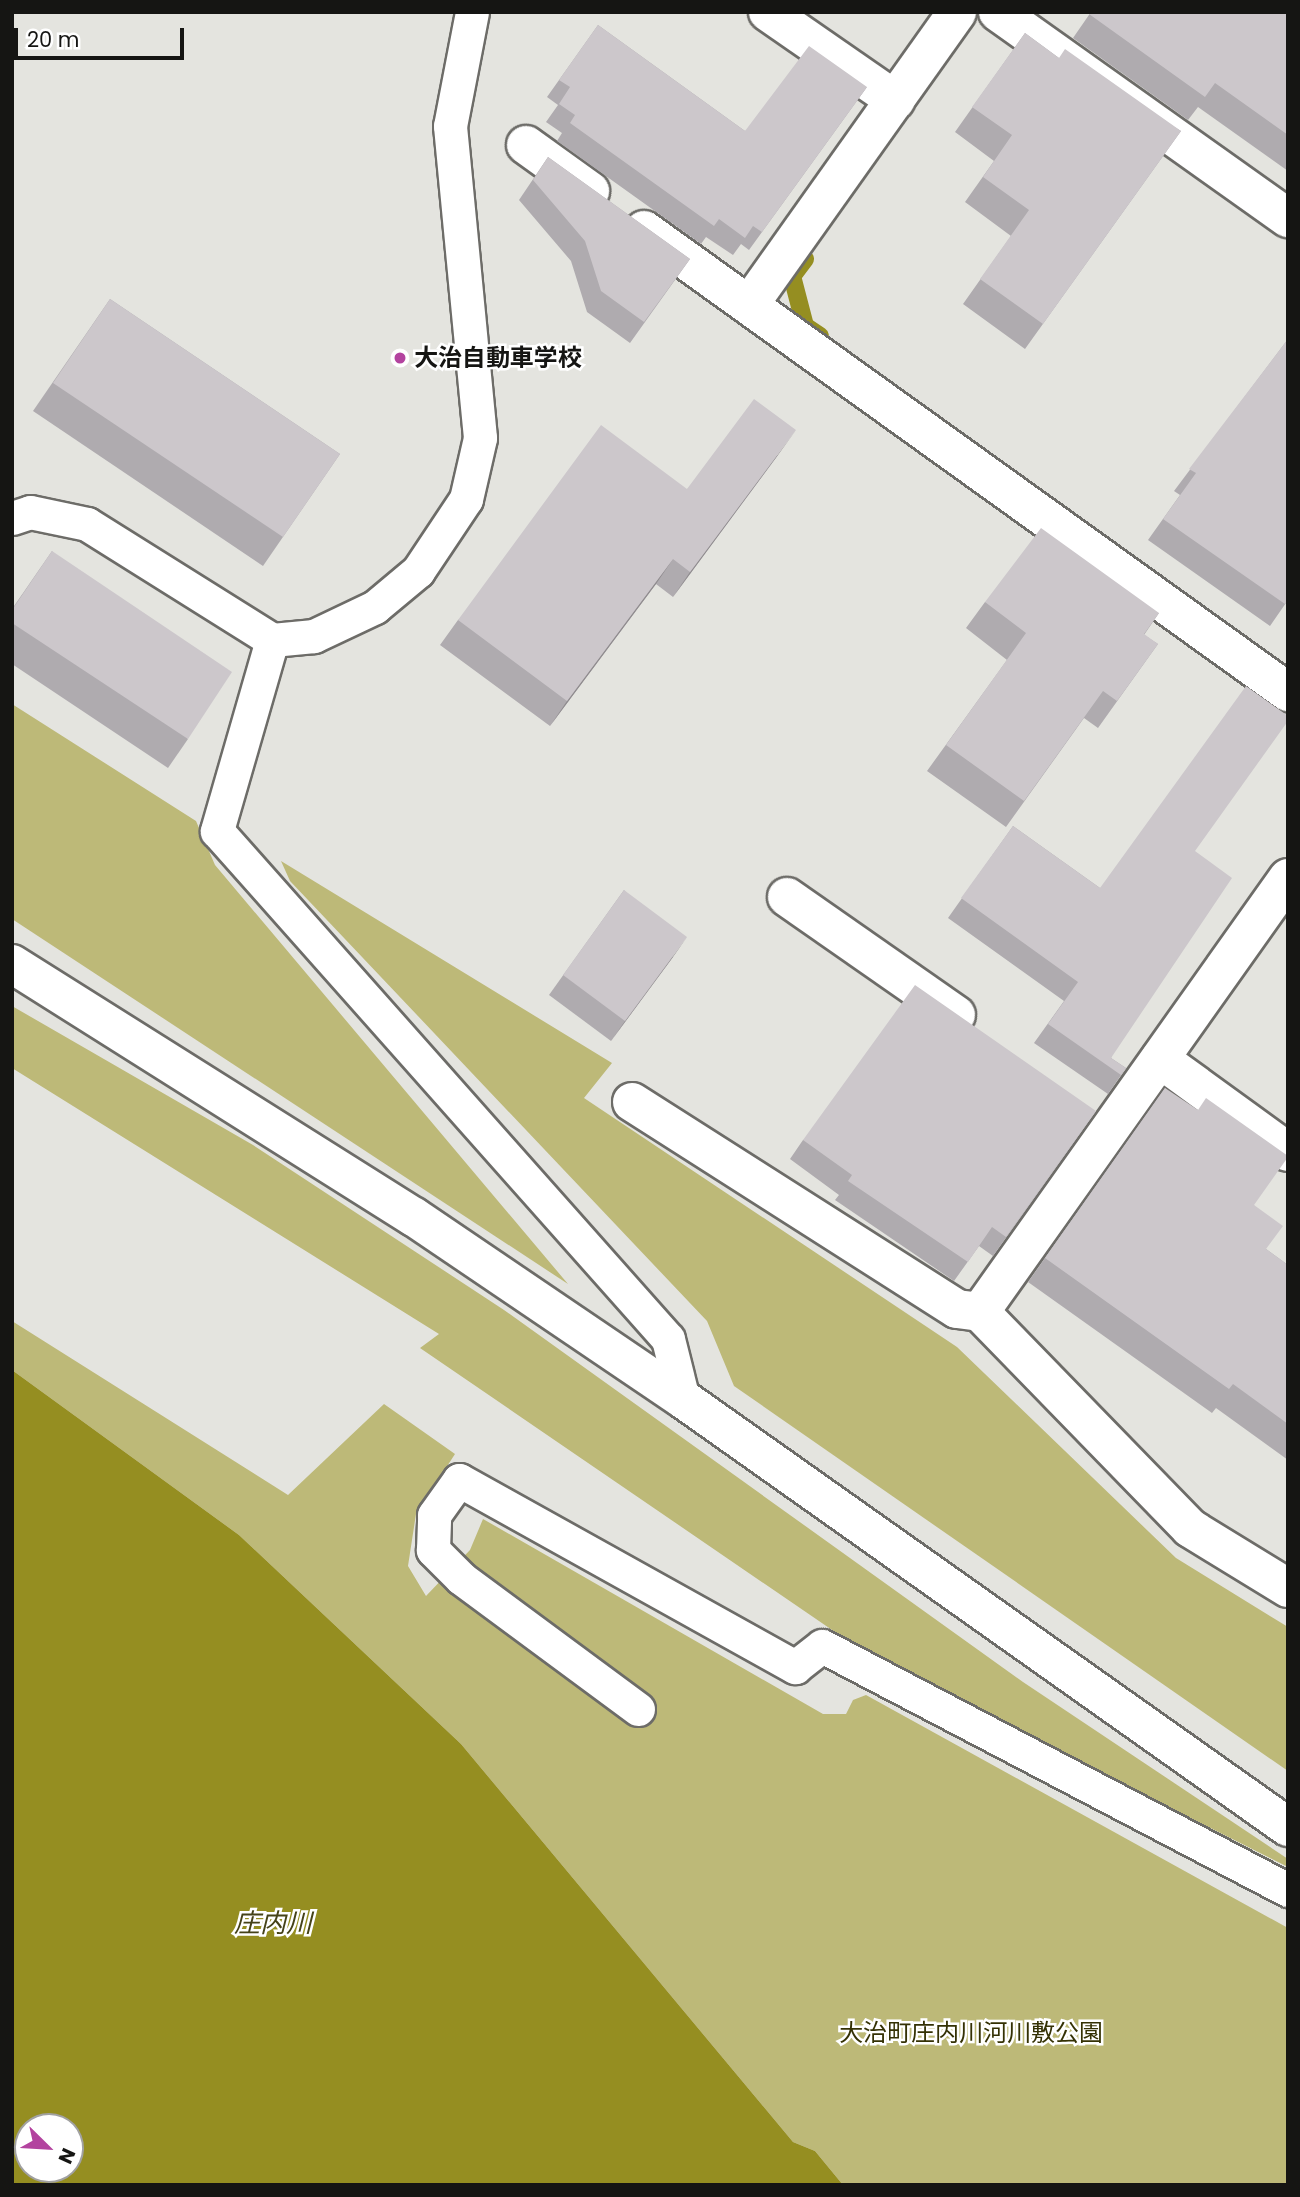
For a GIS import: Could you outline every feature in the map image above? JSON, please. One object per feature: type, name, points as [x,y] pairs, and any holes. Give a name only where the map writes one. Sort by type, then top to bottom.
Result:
[{"type":"street","points":[[768,12],[895,100]]},
{"type":"street","points":[[749,305],[957,12]]},
{"type":"street","points":[[998,12],[1288,218]]},
{"type":"street","points":[[526,145],[1288,692]]},
{"type":"street","points":[[979,1312],[1288,878]]},
{"type":"street","points":[[787,897],[989,1039]]},
{"type":"street","points":[[12,964],[414,1217],[683,1399],[1288,1827]]},
{"type":"street","points":[[1160,1059],[1288,1152]]},
{"type":"street","points":[[1079,1101],[1112,1125]]},
{"type":"street","points":[[632,1102],[957,1308],[979,1312],[1190,1528],[1288,1588]]},
{"type":"lane","points":[[12,518],[30,512],[87,524],[272,640],[314,636],[374,607],[418,570],[466,499],[480,438],[450,126],[472,12]]},
{"type":"lane","points":[[272,640],[217,831],[668,1339],[683,1399]]},
{"type":"lane","points":[[638,1709],[461,1578],[433,1550],[434,1515],[459,1480],[795,1667],[822,1646],[1288,1890]]},
{"type":"green space","points":[[12,704],[196,821],[215,865],[568,1284],[12,919]]},
{"type":"green space","points":[[281,861],[612,1063],[584,1098],[957,1347],[1176,1558],[1288,1627],[1288,1771],[734,1386],[707,1321],[290,881]]},
{"type":"green space","points":[[12,1006],[253,1145],[504,1310],[1023,1682],[1288,1859],[1288,1867],[873,1658],[420,1348],[439,1334],[12,1068]]},
{"type":"green space","name":"大治町庄内川河川敷公園","points":[[12,1321],[288,1495],[384,1404],[455,1454],[416,1514],[408,1566],[426,1596],[470,1550],[483,1519],[823,1714],[846,1714],[853,1700],[866,1695],[1288,1928],[1288,2185],[843,2185],[815,2151],[793,2142],[461,1744],[239,1535],[12,1370]]},
{"type":"water","name":"庄内川","points":[[12,1370],[239,1535],[461,1744],[793,2142],[815,2151],[843,2185],[12,2185]]},
{"type":"building","points":[[1288,12],[1288,135],[1215,83],[1205,97],[1089,14]]},
{"type":"building","points":[[598,25],[745,131],[809,46],[867,87],[762,232],[753,226],[745,238],[719,219],[714,226],[570,123],[575,115],[559,104],[570,87],[559,80]]},
{"type":"building","points":[[1025,33],[1059,58],[1065,49],[1181,131],[1043,324],[980,279],[1029,210],[983,177],[1012,135],[972,107]]},
{"type":"building","points":[[548,157],[690,259],[644,322],[601,291],[585,241],[533,180]]},
{"type":"building","points":[[110,299],[340,454],[283,537],[53,383]]},
{"type":"building","points":[[1288,339],[1288,600],[1285,604],[1163,519],[1196,473],[1189,469]]},
{"type":"building","points":[[754,399],[796,430],[690,572],[673,559],[567,701],[458,620],[601,425],[687,489]]},
{"type":"building","points":[[1041,528],[1159,613],[1144,634],[1158,644],[1117,701],[1103,691],[1024,801],[946,745],[1026,633],[985,602]]},
{"type":"building","points":[[52,551],[232,672],[188,739],[12,623],[12,610]]},
{"type":"building","points":[[1246,686],[1288,716],[1288,721],[1195,851],[1232,878],[1111,1058],[1126,1068],[1121,1075],[1048,1024],[1078,982],[961,898],[1013,826],[1100,888]]},
{"type":"building","points":[[624,890],[687,937],[625,1021],[563,975]]},
{"type":"building","points":[[915,985],[1096,1111],[1006,1237],[992,1227],[968,1262],[848,1181],[852,1175],[803,1140]]},
{"type":"building","points":[[1165,1088],[1198,1110],[1206,1098],[1288,1156],[1254,1205],[1283,1226],[1266,1249],[1288,1265],[1288,1424],[1233,1384],[1229,1389],[1045,1258]]},
{"type":"waterway","points":[[805,259],[792,276],[805,326],[820,336]]},
{"type":"place","name":"大治自動車学校","points":[[400,358]]}]
